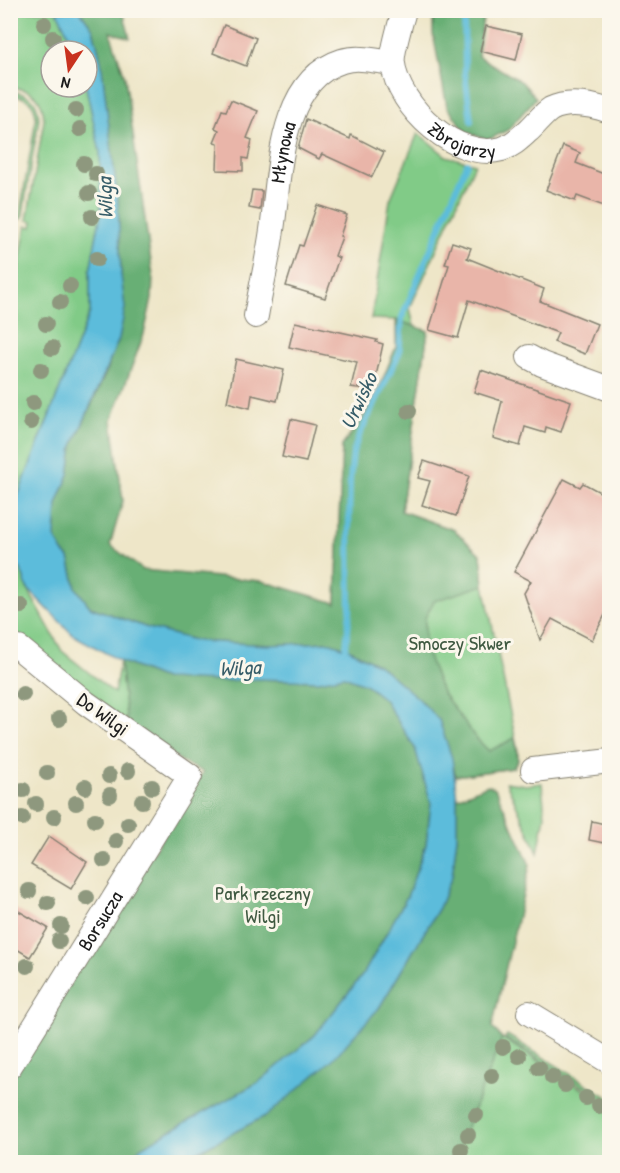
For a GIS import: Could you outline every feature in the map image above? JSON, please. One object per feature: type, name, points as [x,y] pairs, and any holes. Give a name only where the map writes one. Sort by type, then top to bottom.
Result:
[{"type":"street","points":[[392,63],[404,10]]},
{"type":"street","name":"Młynowa","points":[[256,316],[272,231],[284,141],[298,98],[310,82],[341,61],[355,59],[392,63]]},
{"type":"street","name":"Zbrojarzy","points":[[392,63],[402,92],[426,122],[456,142],[470,148],[484,151],[500,150],[509,146],[551,109],[582,104],[609,111]]},
{"type":"street","points":[[529,357],[609,389]]},
{"type":"street","name":"Do Wilgi","points":[[19,648],[86,703],[190,776]]},
{"type":"street","points":[[533,770],[609,761]]},
{"type":"street","name":"Borsucza","points":[[10,1066],[190,776]]},
{"type":"street","points":[[529,1013],[609,1062]]},
{"type":"green space","points":[[10,11],[57,11],[70,39],[39,39],[39,99],[89,99],[100,152],[101,213],[90,271],[90,312],[16,501],[17,528],[14,548],[27,588],[62,651],[114,693],[120,661],[127,726],[90,701],[11,636],[11,312],[26,226],[32,227],[33,221],[27,220],[44,120],[42,105],[31,92],[11,87]]},
{"type":"green space","points":[[80,11],[123,11],[130,38],[110,32],[125,77],[153,276],[152,299],[144,334],[112,420],[123,501],[110,545],[143,570],[262,581],[336,603],[342,446],[362,419],[381,384],[396,347],[397,320],[428,331],[401,511],[454,530],[481,555],[484,585],[434,601],[425,618],[425,649],[442,692],[475,737],[489,751],[515,738],[518,760],[513,768],[456,776],[439,720],[419,699],[379,665],[346,648],[328,642],[270,645],[198,641],[145,627],[90,607],[76,588],[69,558],[55,538],[57,504],[69,474],[73,446],[109,366],[121,275],[118,203],[99,39],[96,39],[93,29]]},
{"type":"green space","points":[[433,11],[484,11],[478,56],[522,82],[536,98],[508,130],[488,140],[466,132],[447,107],[433,34]]},
{"type":"green space","points":[[11,91],[28,96],[35,102],[39,119],[22,219],[19,219],[36,118],[32,104],[21,97],[11,95]]},
{"type":"green space","name":"Smoczy Skwer","points":[[418,133],[446,156],[475,164],[410,308],[414,326],[428,331],[401,511],[454,530],[481,555],[484,585],[518,751],[518,760],[513,768],[456,776],[452,758],[336,603],[342,446],[362,419],[381,384],[396,347],[396,320],[371,319],[390,200]]},
{"type":"green space","name":"Park rzeczny Wilgi","points":[[120,661],[164,679],[318,681],[344,676],[365,684],[384,699],[415,748],[431,803],[426,845],[407,897],[364,973],[315,1035],[259,1082],[141,1147],[127,1162],[11,1162],[10,1079],[203,772],[186,764],[127,726]]},
{"type":"green space","points":[[506,782],[526,785],[542,783],[545,816],[538,853]]},
{"type":"green space","points":[[488,785],[495,788],[530,865],[492,1027],[502,1038],[453,1162],[178,1162],[269,1114],[379,1008],[439,908],[452,876],[457,836],[457,798]]},
{"type":"green space","points":[[507,1035],[609,1098],[609,1103],[505,1038]]},
{"type":"green space","points":[[502,1038],[609,1106],[609,1162],[453,1162]]},
{"type":"water","points":[[57,11],[80,11],[93,29],[96,39],[70,39]]},
{"type":"water","name":"Wilga","points":[[99,52],[118,203],[125,308],[119,339],[73,446],[69,474],[57,504],[55,537],[69,558],[76,588],[90,607],[145,627],[198,641],[270,645],[328,642],[346,648],[379,665],[419,699],[439,720],[452,758],[457,798],[457,836],[452,876],[439,908],[379,1008],[333,1059],[269,1114],[178,1162],[127,1162],[141,1147],[259,1082],[315,1035],[364,973],[407,897],[426,845],[431,803],[415,748],[384,699],[365,684],[344,676],[319,681],[164,679],[120,661],[73,635],[27,588],[14,548],[17,528],[16,501],[90,312],[90,271],[101,213],[100,152],[89,99],[99,99]]},
{"type":"building","points":[[224,25],[256,38],[246,66],[213,53]]},
{"type":"building","points":[[486,26],[522,34],[516,60],[480,51]]},
{"type":"building","points":[[231,100],[258,111],[247,138],[252,140],[248,159],[243,158],[243,171],[217,170],[218,143],[214,142],[219,130],[215,128],[222,110],[226,111]]},
{"type":"building","points":[[306,119],[350,139],[351,135],[384,152],[372,177],[322,154],[319,159],[298,148]]},
{"type":"building","points":[[563,146],[580,153],[576,163],[609,176],[609,208],[577,196],[575,201],[546,190]]},
{"type":"building","points":[[252,190],[262,191],[260,210],[249,208]]},
{"type":"building","points":[[317,205],[347,215],[335,256],[339,258],[325,298],[286,286],[299,245],[303,246]]},
{"type":"building","points":[[452,242],[471,248],[467,258],[544,289],[540,301],[597,324],[585,354],[554,342],[558,333],[469,300],[458,338],[429,330],[449,265],[445,264]]},
{"type":"building","points":[[295,322],[377,340],[376,342],[383,344],[373,390],[351,387],[357,362],[289,347]]},
{"type":"building","points":[[236,359],[284,370],[277,401],[252,395],[250,408],[227,402]]},
{"type":"building","points":[[481,370],[571,401],[561,432],[546,427],[545,433],[525,427],[520,446],[493,438],[502,401],[474,392]]},
{"type":"building","points":[[291,419],[315,425],[306,462],[282,457]]},
{"type":"building","points":[[424,461],[469,476],[456,516],[422,505],[430,481],[418,478]]},
{"type":"building","points":[[564,479],[580,487],[583,483],[609,497],[609,607],[592,640],[552,619],[540,640],[524,593],[531,581],[514,572]]},
{"type":"building","points":[[592,821],[609,825],[609,844],[589,840]]},
{"type":"building","points":[[49,836],[87,862],[71,889],[31,865]]},
{"type":"building","points":[[10,906],[48,928],[30,957],[10,945]]},
{"type":"waterway","name":"Urwisko","points":[[464,10],[465,73],[471,121]]},
{"type":"waterway","name":"Urwisko","points":[[345,655],[350,611],[349,526],[353,453],[399,354],[402,317],[467,163]]},
{"type":"waterway","points":[[10,566],[28,563]]}]
